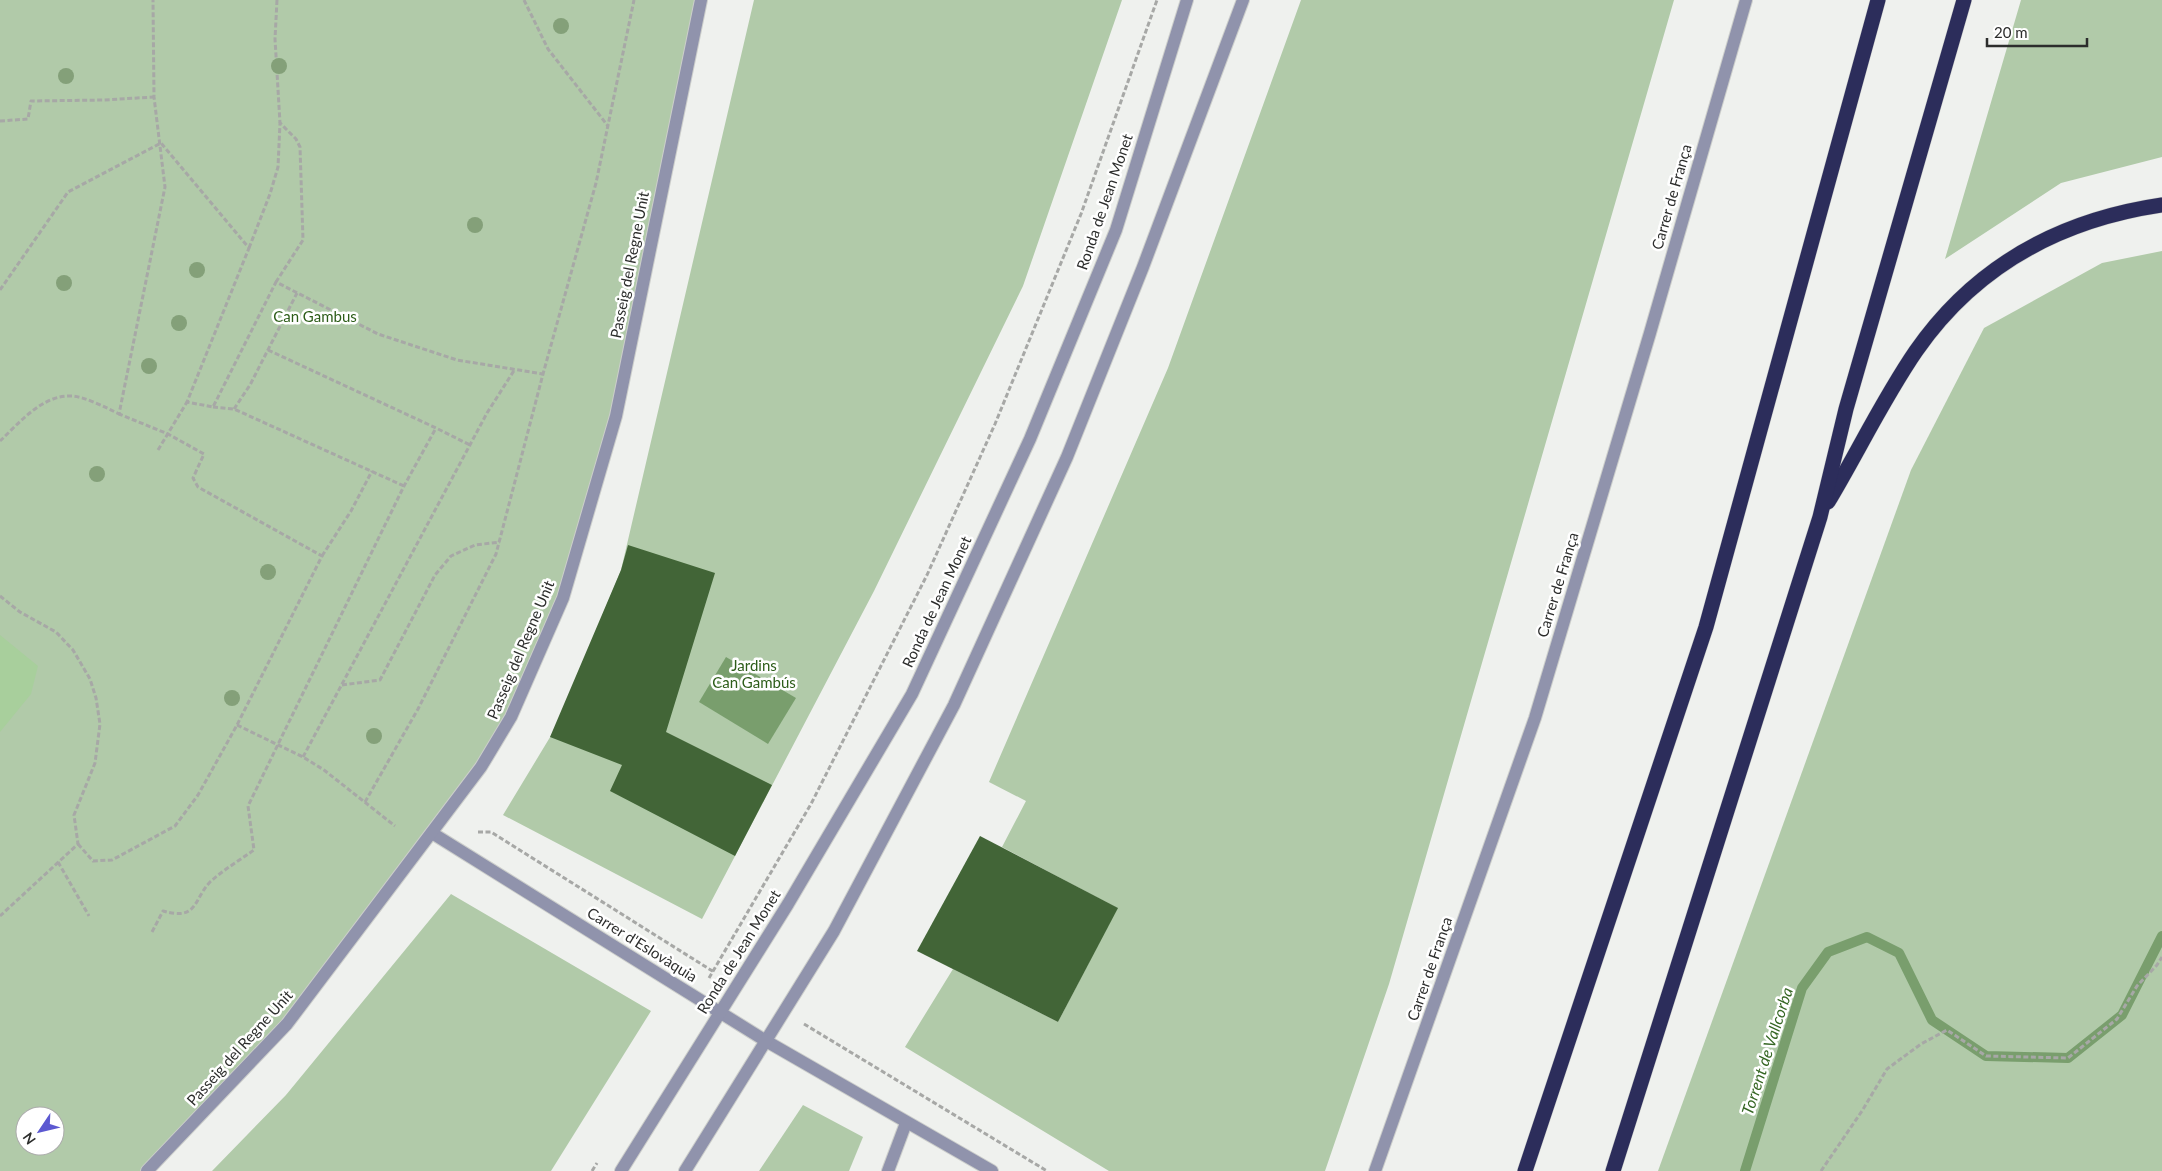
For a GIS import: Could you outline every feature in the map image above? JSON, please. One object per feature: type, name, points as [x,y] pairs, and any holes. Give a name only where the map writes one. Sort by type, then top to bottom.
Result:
[{"type":"highway","points":[[1525,1171],[1706,628],[1878,0]]},
{"type":"highway","points":[[1613,1171],[1820,517],[1846,409],[1964,0]]},
{"type":"highway","points":[[1820,517],[1894,384],[1916,350],[1942,318],[1981,279],[2037,242],[2099,217],[2162,204]]},
{"type":"street","name":"Passeig del Regne Unit","points":[[147,1171],[287,1024],[481,767],[512,718],[563,598],[616,416],[701,0]]},
{"type":"street","name":"Ronda de Jean Monet","points":[[621,1171],[738,985],[912,694],[1030,439],[1116,230],[1187,0]]},
{"type":"street","points":[[685,1171],[834,930],[954,705],[1063,466],[1143,267],[1243,0]]},
{"type":"street","name":"Carrer de França","points":[[1375,1171],[1534,718],[1647,343],[1746,0]]},
{"type":"street","name":"Carrer d'Eslovàquia","points":[[432,833],[766,1041],[992,1171]]},
{"type":"street","points":[[888,1171],[906,1122]]},
{"type":"path","points":[[119,414],[165,187],[154,97],[153,0]]},
{"type":"path","points":[[158,450],[187,402],[270,194],[278,167],[280,123],[275,39],[277,0]]},
{"type":"path","points":[[524,0],[548,49],[608,126]]},
{"type":"path","points":[[365,802],[418,709],[496,554],[542,374],[596,183],[634,0]]},
{"type":"path","points":[[697,998],[812,804],[927,575],[995,424],[1081,214],[1157,0]]},
{"type":"path","points":[[0,121],[28,119],[31,100],[104,100],[154,97]]},
{"type":"path","points":[[213,407],[276,282],[303,240],[300,147],[296,139],[280,123]]},
{"type":"path","points":[[161,143],[249,248]]},
{"type":"path","points":[[0,290],[68,192],[161,143]]},
{"type":"path","points":[[276,282],[378,334],[457,360],[542,374]]},
{"type":"path","points":[[234,409],[250,384],[296,293]]},
{"type":"path","points":[[268,350],[436,428],[470,446]]},
{"type":"path","points":[[303,757],[487,413],[515,369]]},
{"type":"path","points":[[0,441],[30,412],[49,401],[71,396],[168,434],[204,454],[192,478],[198,487],[322,556]]},
{"type":"path","points":[[187,402],[234,409],[404,486]]},
{"type":"path","points":[[152,932],[163,911],[175,914],[196,906],[210,883],[254,850],[248,806],[276,745],[404,486],[436,428]]},
{"type":"path","points":[[0,596],[20,612],[56,632],[73,650],[90,679],[96,698],[100,724],[95,763],[74,815],[78,844],[92,860],[112,860],[175,826],[198,795],[237,725],[322,556],[351,511],[372,471]]},
{"type":"path","points":[[342,685],[380,680],[435,575],[451,556],[475,545],[500,542]]},
{"type":"path","points":[[237,725],[303,757],[324,770],[396,826]]},
{"type":"path","points":[[432,833],[491,832],[738,985]]},
{"type":"path","points":[[0,916],[78,844]]},
{"type":"path","points":[[58,862],[90,916]]},
{"type":"path","points":[[1821,1171],[1862,1111],[1887,1069],[1921,1044],[1947,1030],[1986,1056],[2068,1058],[2117,1019],[2137,986],[2162,957]]},
{"type":"path","points":[[784,1012],[1048,1171]]},
{"type":"path","points":[[592,1171],[597,1163]]},
{"type":"green space","name":"Can Gambus","points":[[0,0],[701,0],[616,416],[563,598],[511,717],[287,1024],[147,1171],[0,1171]]},
{"type":"green space","points":[[754,0],[1122,0],[1023,286],[874,591],[702,919],[503,815],[558,724],[621,570]]},
{"type":"green space","points":[[1301,0],[1674,0],[1389,984],[1325,1171],[1109,1171],[905,1047],[953,969],[1058,1022],[1117,908],[1002,847],[1026,801],[989,782],[1168,368]]},
{"type":"green space","points":[[2021,0],[2162,0],[2162,157],[2061,183],[1945,259]]},
{"type":"green space","points":[[2162,251],[2162,1171],[1658,1171],[1911,470],[1984,328],[2102,263]]},
{"type":"green space","points":[[451,894],[651,1011],[551,1171],[212,1171],[286,1095]]},
{"type":"green space","points":[[803,1105],[863,1137],[849,1171],[759,1171]]},
{"type":"shaded area","points":[[0,635],[38,666],[31,694],[0,732]]},
{"type":"shaded area","points":[[726,657],[796,698],[768,744],[699,702]]},
{"type":"building","name":"Jardins Can Gambús","points":[[628,545],[715,573],[666,732],[772,785],[735,856],[610,791],[622,765],[550,737],[621,570]]},
{"type":"building","points":[[980,836],[1118,908],[1058,1022],[917,951]]},
{"type":"waterway","name":"Torrent de Vallcorba","points":[[1745,1171],[1802,988],[1828,952],[1867,937],[1899,953],[1932,1020],[1986,1056],[2068,1058],[2122,1015],[2162,936]]}]
